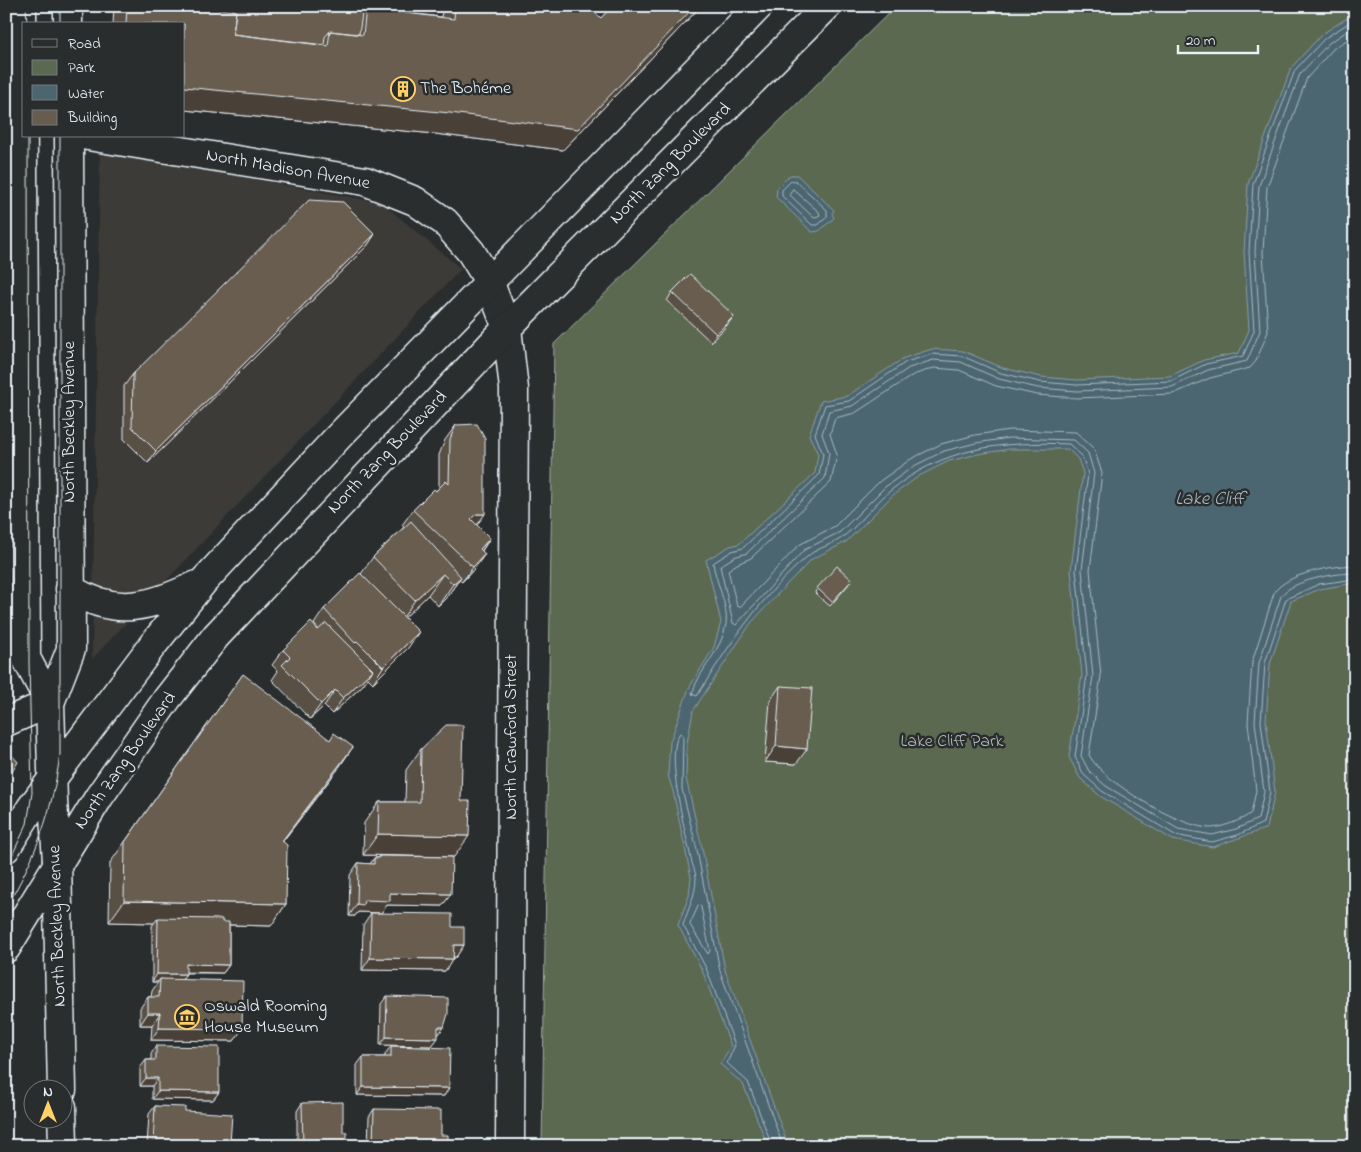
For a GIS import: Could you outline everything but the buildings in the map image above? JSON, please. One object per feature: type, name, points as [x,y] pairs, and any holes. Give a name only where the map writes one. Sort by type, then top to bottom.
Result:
[{"type":"main road","name":"North Beckley Avenue","points":[[22,6],[22,22]]},
{"type":"main road","points":[[68,6],[68,22]]},
{"type":"main road","points":[[6,848],[31,808],[53,778],[152,646],[203,582],[340,435],[759,6]]},
{"type":"main road","name":"North Zang Boulevard","points":[[6,948],[57,861],[99,797],[167,699],[216,636],[507,328],[827,6]]},
{"type":"main road","points":[[6,122],[22,124]]},
{"type":"main road","name":"North Beckley Avenue","points":[[23,138],[26,658],[50,703]]},
{"type":"main road","name":"North Beckley Avenue","points":[[62,1080],[57,861],[50,703],[71,649],[68,138]]},
{"type":"main road","name":"North Madison Avenue","points":[[100,138],[365,181],[416,202],[446,222],[471,252],[489,282],[507,328]]},
{"type":"main road","name":"North Crawford Street","points":[[507,328],[514,388],[510,1146]]},
{"type":"main road","points":[[70,589],[85,599],[111,606],[135,606],[160,602],[203,582]]},
{"type":"main road","points":[[6,722],[50,703]]},
{"type":"main road","points":[[63,1130],[63,1146]]},
{"type":"shaded area","points":[[100,151],[382,203],[461,269],[92,659]]},
{"type":"shaded area","points":[[6,368],[11,684],[6,686]]},
{"type":"green space","name":"Lake Cliff Park","points":[[896,6],[1355,6],[1355,1146],[542,1146],[554,344]]},
{"type":"water","name":"Lake Cliff","points":[[1355,13],[1355,583],[1320,589],[1291,601],[1270,664],[1266,721],[1275,792],[1267,828],[1213,847],[1173,840],[1100,796],[1080,778],[1069,757],[1082,675],[1071,570],[1083,473],[1078,459],[1068,449],[1010,449],[949,461],[919,476],[893,495],[846,542],[812,559],[787,584],[751,623],[693,711],[687,743],[686,778],[702,848],[725,970],[788,1146],[768,1146],[743,1084],[720,1064],[731,1046],[702,970],[678,925],[689,896],[691,877],[668,775],[670,742],[689,688],[714,647],[721,622],[706,560],[730,546],[739,544],[815,473],[818,454],[809,435],[821,401],[847,396],[904,358],[932,349],[963,351],[1003,368],[1041,377],[1077,380],[1170,376],[1204,360],[1239,353],[1249,330],[1244,252],[1248,184],[1291,68],[1322,34]]},
{"type":"water","points":[[790,175],[797,175],[834,210],[832,214],[834,218],[819,231],[812,232],[776,197],[777,188]]},
{"type":"tram line","points":[[26,6],[27,22]]},
{"type":"tram line","points":[[60,6],[60,22]]},
{"type":"tram line","points":[[6,868],[27,824],[32,793],[29,662],[28,138]]},
{"type":"tram line","points":[[6,908],[26,871],[41,834],[53,795],[60,754],[60,138]]},
{"type":"place","name":"The Bohéme","points":[[403,89]]},
{"type":"place","name":"Oswald Rooming House Museum","points":[[187,1017]]}]
